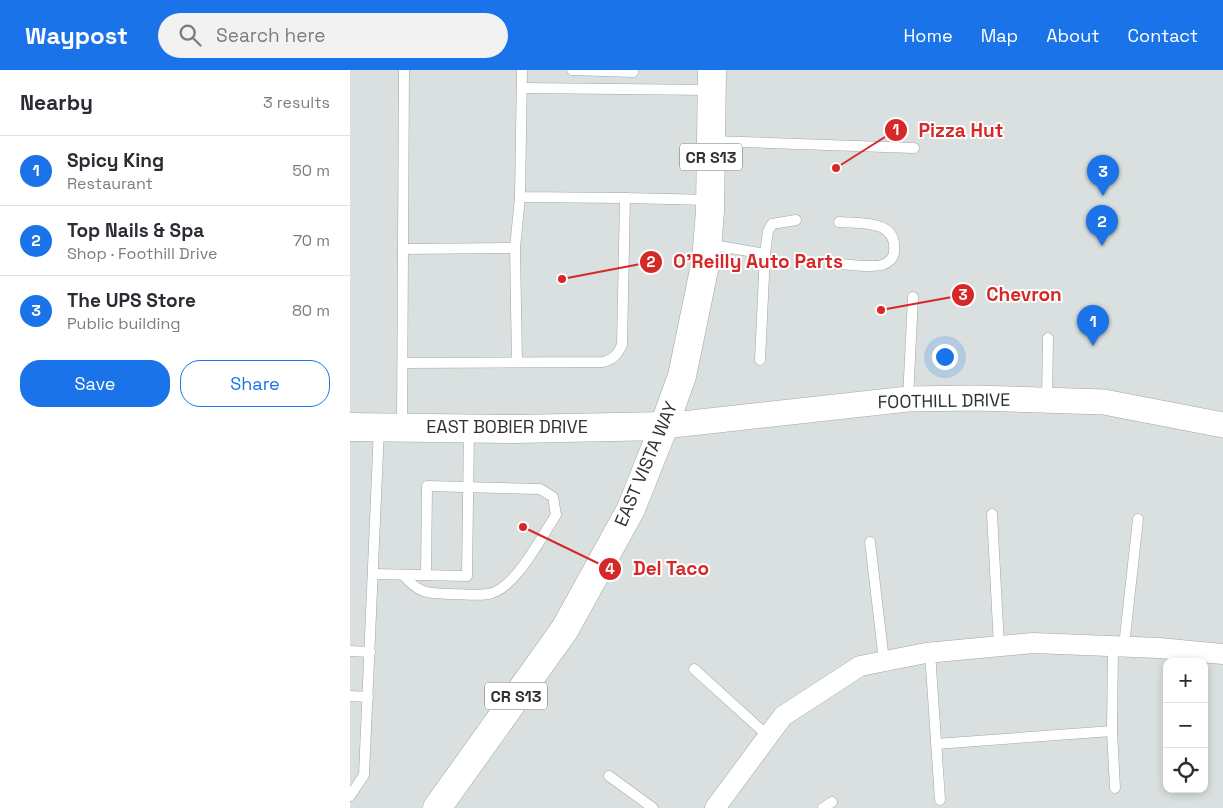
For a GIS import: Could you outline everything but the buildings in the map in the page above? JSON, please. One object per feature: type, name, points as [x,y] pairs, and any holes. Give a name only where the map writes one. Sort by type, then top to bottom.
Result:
[{"type":"main road","name":"EAST VISTA WAY","points":[[437,808],[565,629],[631,509],[664,426],[682,376],[706,260],[711,200],[712,80]]},
{"type":"main road","name":"EAST BOBIER DRIVE","points":[[350,426],[469,428],[664,426]]},
{"type":"street","name":"FOOTHILL DRIVE","points":[[664,426],[908,399],[1104,402],[1223,425]]},
{"type":"street","points":[[721,805],[783,716],[860,666],[930,652],[1033,642],[1223,654]]},
{"type":"lane","points":[[350,796],[364,775],[373,574],[391,427],[403,363],[404,70]]},
{"type":"lane","points":[[517,362],[515,248],[520,197],[522,70]]},
{"type":"lane","points":[[572,70],[633,71],[632,90]]},
{"type":"lane","points":[[522,88],[632,90],[712,80]]},
{"type":"lane","points":[[711,141],[914,148]]},
{"type":"lane","points":[[520,197],[711,200]]},
{"type":"lane","points":[[403,363],[603,362],[612,360],[618,354],[622,345],[625,198]]},
{"type":"lane","points":[[760,360],[765,254],[768,231],[772,224],[796,220]]},
{"type":"lane","points":[[835,264],[881,266],[894,255],[895,244],[892,233],[883,226],[838,222]]},
{"type":"lane","points":[[707,244],[765,254]]},
{"type":"lane","points":[[403,249],[515,248]]},
{"type":"lane","points":[[908,399],[913,297]]},
{"type":"lane","points":[[1048,338],[1048,400]]},
{"type":"lane","points":[[373,574],[467,576],[469,428]]},
{"type":"lane","points":[[403,575],[414,587],[426,593],[488,594],[500,590],[516,576],[556,515],[553,497],[540,489],[427,486],[426,575]]},
{"type":"lane","points":[[992,514],[999,646]]},
{"type":"lane","points":[[1115,788],[1112,731],[1119,646],[1138,519]]},
{"type":"lane","points":[[870,542],[884,662]]},
{"type":"lane","points":[[350,652],[370,652]]},
{"type":"lane","points":[[930,652],[940,800]]},
{"type":"lane","points":[[694,669],[768,736]]},
{"type":"lane","points":[[350,696],[368,697]]},
{"type":"lane","points":[[936,744],[1112,731]]},
{"type":"lane","points":[[609,776],[653,808]]},
{"type":"lane","points":[[823,808],[832,802]]},
{"type":"place","name":"Pizza Hut","points":[[836,168]]},
{"type":"place","name":"The UPS Store","points":[[1103,196]]},
{"type":"place","name":"Top Nails & Spa","points":[[1102,246]]},
{"type":"place","name":"O'Reilly Auto Parts","points":[[562,279]]},
{"type":"place","name":"Chevron","points":[[881,310]]},
{"type":"place","name":"Spicy King","points":[[1093,346]]},
{"type":"place","name":"Del Taco","points":[[523,527]]}]
